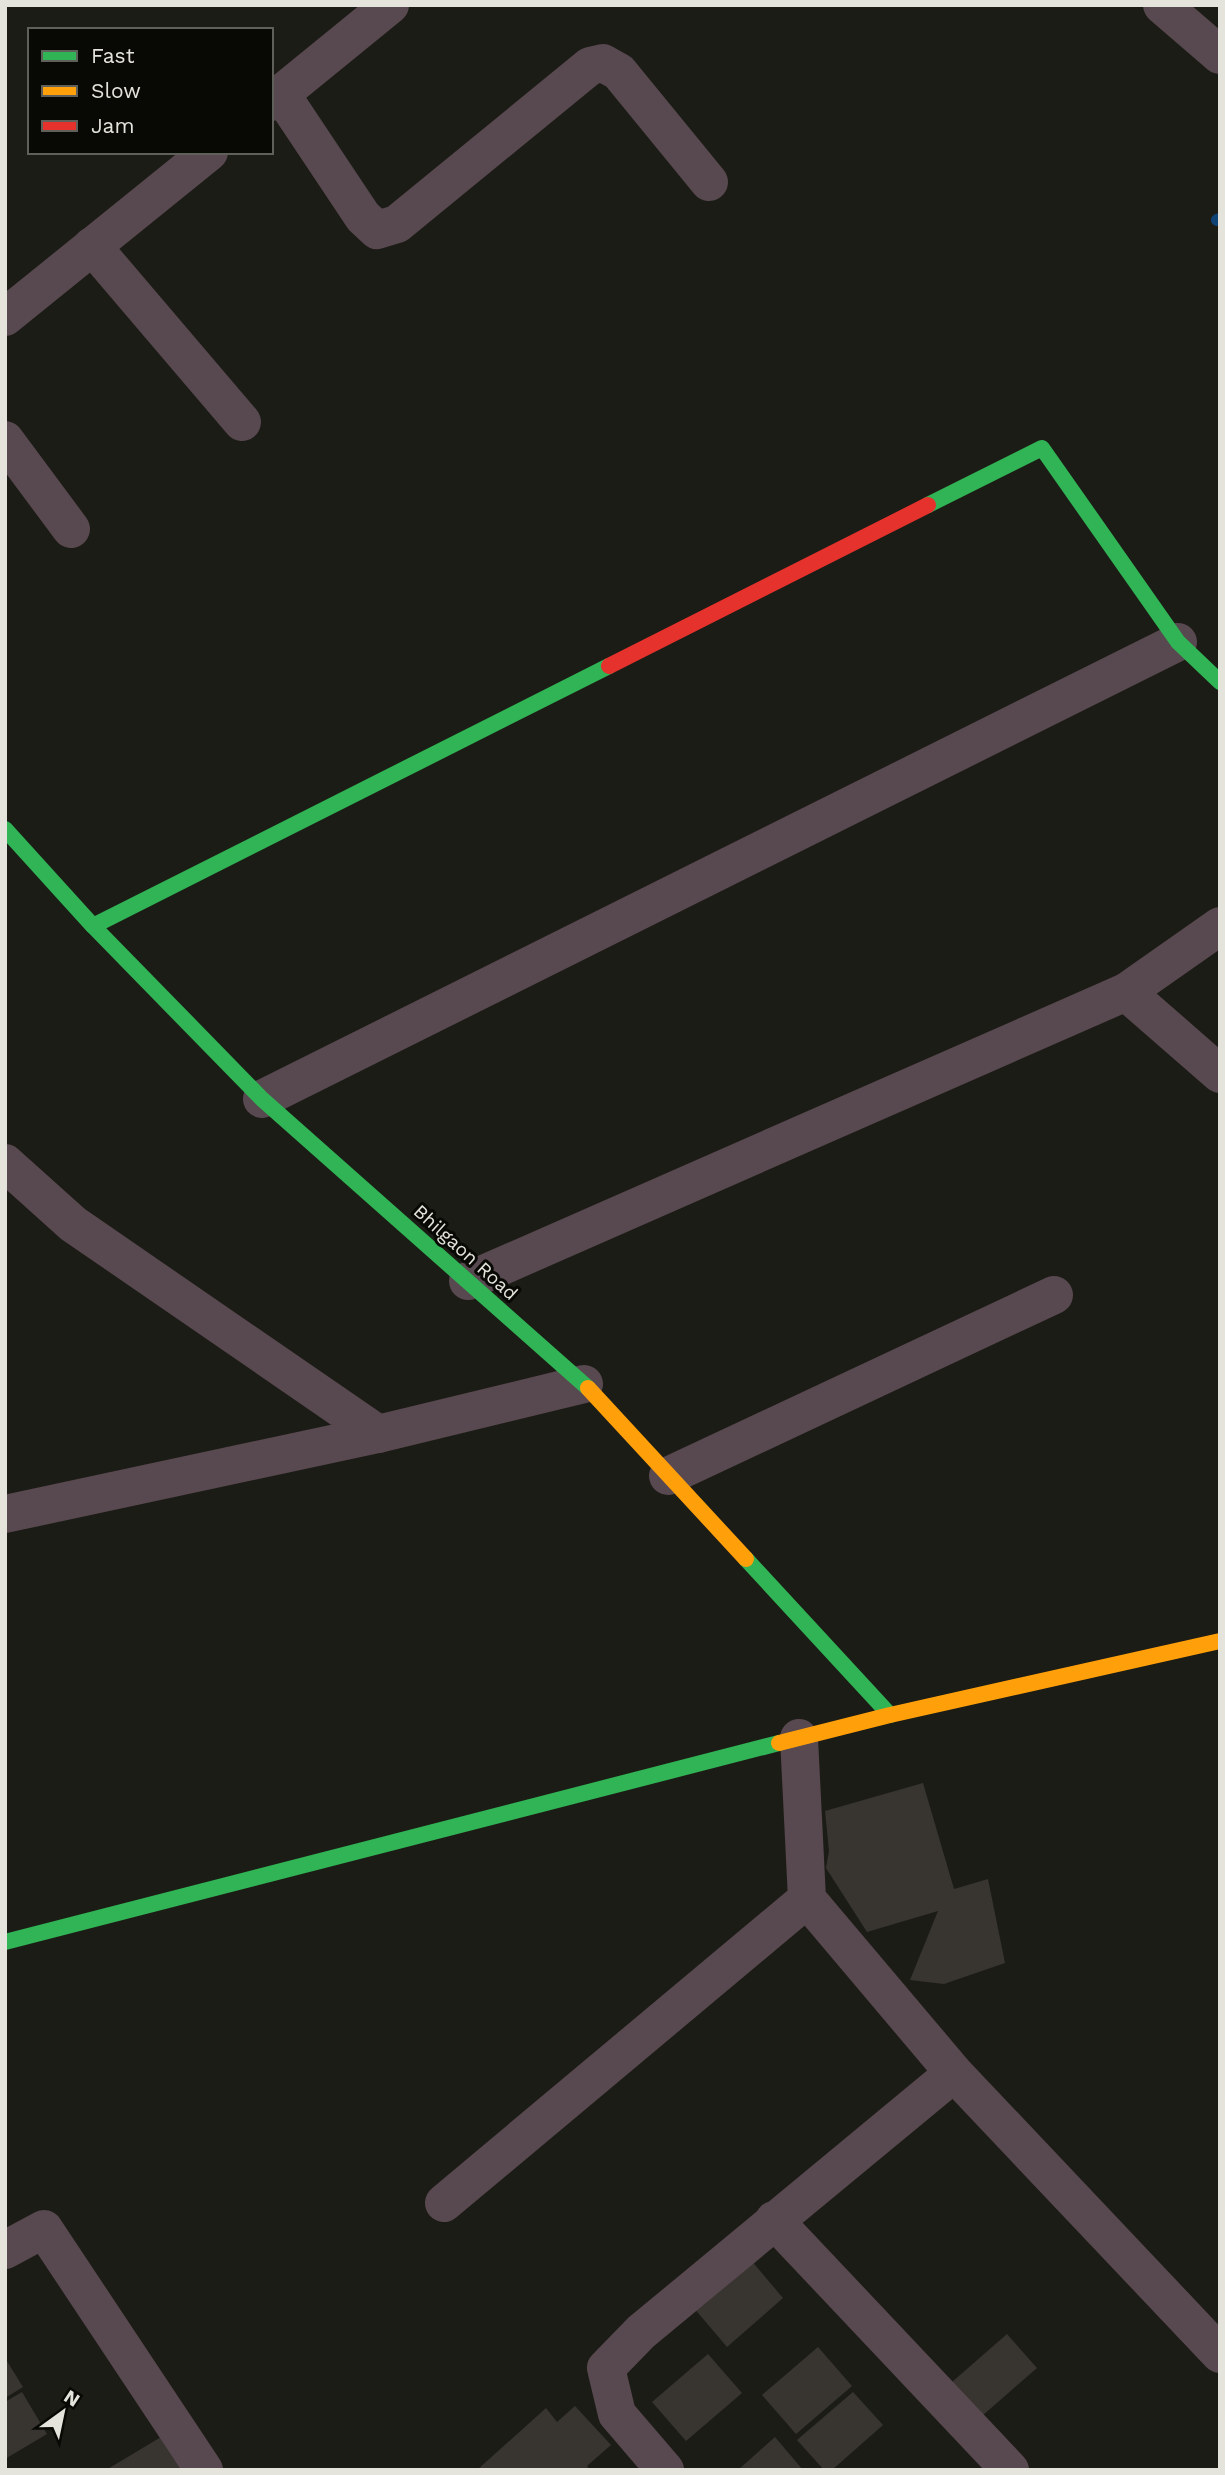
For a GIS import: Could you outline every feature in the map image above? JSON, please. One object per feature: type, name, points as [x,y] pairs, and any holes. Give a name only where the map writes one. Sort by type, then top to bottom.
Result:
[{"type":"street","points":[[390,5],[276,98],[363,217],[377,229],[397,224],[590,65],[603,63],[620,72],[709,182]]},
{"type":"street","points":[[1162,5],[1220,55]]},
{"type":"street","points":[[5,317],[207,154]]},
{"type":"street","points":[[93,246],[242,422]]},
{"type":"street","points":[[5,440],[71,528]]},
{"type":"street","points":[[93,926],[1042,448],[1178,642],[1220,681]]},
{"type":"street","points":[[262,1099],[1178,642]]},
{"type":"street","name":"Bhilgaon Road","points":[[5,830],[93,926],[262,1099],[584,1384],[890,1715]]},
{"type":"street","points":[[468,1281],[1126,992],[1220,926]]},
{"type":"street","points":[[1126,992],[1220,1074]]},
{"type":"street","points":[[5,1163],[73,1224],[378,1434]]},
{"type":"street","points":[[668,1476],[1054,1295]]},
{"type":"street","points":[[6,1513],[378,1434],[584,1384]]},
{"type":"street","points":[[5,1942],[890,1715],[1220,1641]]},
{"type":"street","points":[[799,1738],[807,1899],[954,2073],[1220,2354]]},
{"type":"street","points":[[444,2203],[807,1899]]},
{"type":"street","points":[[665,2470],[617,2414],[606,2368],[641,2332],[954,2073]]},
{"type":"street","points":[[774,2220],[1010,2470]]},
{"type":"street","points":[[5,2250],[44,2229],[204,2470]]},
{"type":"building","points":[[923,1783],[954,1889],[988,1879],[1005,1963],[944,1984],[910,1980],[938,1911],[867,1932],[826,1868],[829,1851],[825,1811]]},
{"type":"building","points":[[750,2259],[783,2298],[727,2347],[693,2307]]},
{"type":"building","points":[[1007,2334],[1037,2368],[982,2416],[952,2382]]},
{"type":"building","points":[[818,2347],[852,2386],[796,2434],[762,2395]]},
{"type":"building","points":[[708,2354],[742,2393],[686,2441],[652,2402]]},
{"type":"building","points":[[5,2358],[23,2387],[5,2398]]},
{"type":"building","points":[[22,2392],[47,2434],[5,2459],[5,2402]]},
{"type":"building","points":[[853,2392],[883,2425],[832,2470],[824,2470],[797,2440]]},
{"type":"building","points":[[575,2406],[611,2445],[587,2466],[590,2470],[477,2470],[546,2408],[557,2422]]},
{"type":"building","points":[[166,2434],[188,2470],[106,2470]]},
{"type":"building","points":[[775,2437],[803,2470],[738,2470]]},
{"type":"traffic: fast","points":[[928,505],[1042,448],[1178,642],[1220,682]]},
{"type":"traffic: fast","points":[[93,926],[609,666]]},
{"type":"traffic: fast","points":[[5,829],[93,926],[262,1099],[588,1388]]},
{"type":"traffic: fast","points":[[746,1559],[890,1715]]},
{"type":"traffic: fast","points":[[5,1942],[779,1743]]},
{"type":"traffic: slow","points":[[588,1388],[746,1559]]},
{"type":"traffic: slow","points":[[779,1743],[890,1715],[1220,1641]]},
{"type":"traffic: jam","points":[[609,666],[928,505]]}]
